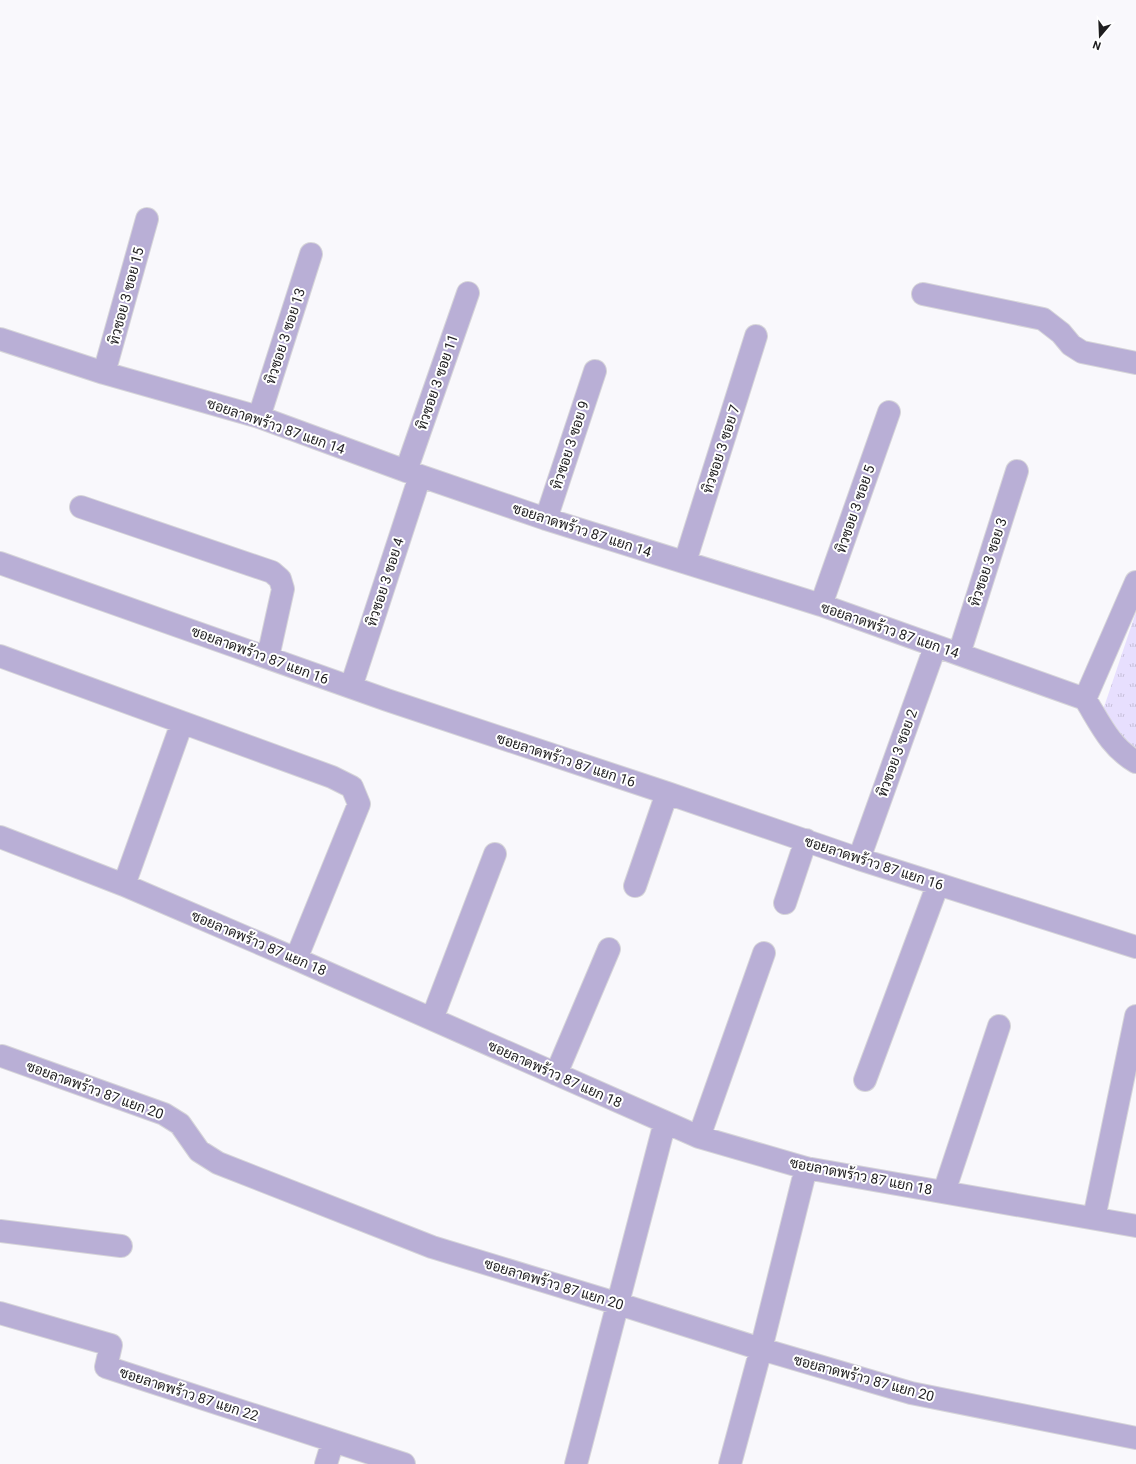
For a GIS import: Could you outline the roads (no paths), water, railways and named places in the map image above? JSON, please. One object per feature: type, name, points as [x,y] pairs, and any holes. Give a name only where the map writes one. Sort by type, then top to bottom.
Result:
[{"type":"street","name":"ทิวซอย 3 ซอย 15","points":[[104,373],[147,219]]},
{"type":"street","name":"ทิวซอย 3 ซอย 13","points":[[259,417],[311,254]]},
{"type":"street","name":"ทิวซอย 3 ซอย 11","points":[[413,473],[468,293]]},
{"type":"street","points":[[922,294],[1043,319],[1057,329],[1071,346],[1082,352],[1136,363]]},
{"type":"street","name":"ทิวซอย 3 ซอย 7","points":[[685,562],[756,336]]},
{"type":"street","name":"ซอยลาดพร้าว 87 แยก 14","points":[[0,339],[104,373],[259,417],[546,519],[821,606],[1085,699]]},
{"type":"street","name":"ทิวซอย 3 ซอย 9","points":[[546,519],[594,371]]},
{"type":"street","name":"ทิวซอย 3 ซอย 5","points":[[821,606],[889,412]]},
{"type":"street","name":"ทิวซอย 3 ซอย 3","points":[[959,654],[1017,471]]},
{"type":"street","name":"ทิวซอย 3 ซอย 4","points":[[351,687],[413,473]]},
{"type":"street","points":[[81,507],[272,572],[280,579],[283,589],[268,657]]},
{"type":"street","name":"ซอยลาดพร้าว 87 แยก 16","points":[[0,563],[351,687],[527,747],[667,792],[859,859],[1136,947]]},
{"type":"street","points":[[1136,582],[1085,699],[1108,738],[1128,757],[1136,762]]},
{"type":"street","name":"ทิวซอย 3 ซอย 2","points":[[859,859],[936,647]]},
{"type":"street","points":[[0,656],[332,777],[352,786],[359,804],[296,958]]},
{"type":"street","points":[[124,885],[182,723]]},
{"type":"street","points":[[635,886],[667,792]]},
{"type":"street","name":"ซอยลาดพร้าว 87 แยก 18","points":[[0,837],[124,885],[296,958],[699,1138],[806,1168],[1136,1226]]},
{"type":"street","points":[[785,903],[806,840]]},
{"type":"street","points":[[432,1019],[495,854]]},
{"type":"street","points":[[865,1080],[938,884]]},
{"type":"street","points":[[556,1074],[610,949]]},
{"type":"street","points":[[699,1138],[764,953]]},
{"type":"street","points":[[1094,1218],[1136,1016]]},
{"type":"street","points":[[944,1192],[999,1026]]},
{"type":"street","name":"ซอยลาดพร้าว 87 แยก 20","points":[[2,1056],[164,1114],[180,1124],[199,1151],[218,1163],[432,1247],[761,1349],[911,1393],[1136,1438]]},
{"type":"street","points":[[576,1464],[619,1304],[665,1122]]},
{"type":"street","points":[[730,1464],[761,1349],[806,1168]]},
{"type":"street","points":[[0,1231],[121,1246]]},
{"type":"street","name":"ซอยลาดพร้าว 87 แยก 22","points":[[0,1314],[111,1345],[106,1367],[404,1464]]},
{"type":"street","points":[[326,1464],[333,1441]]}]
